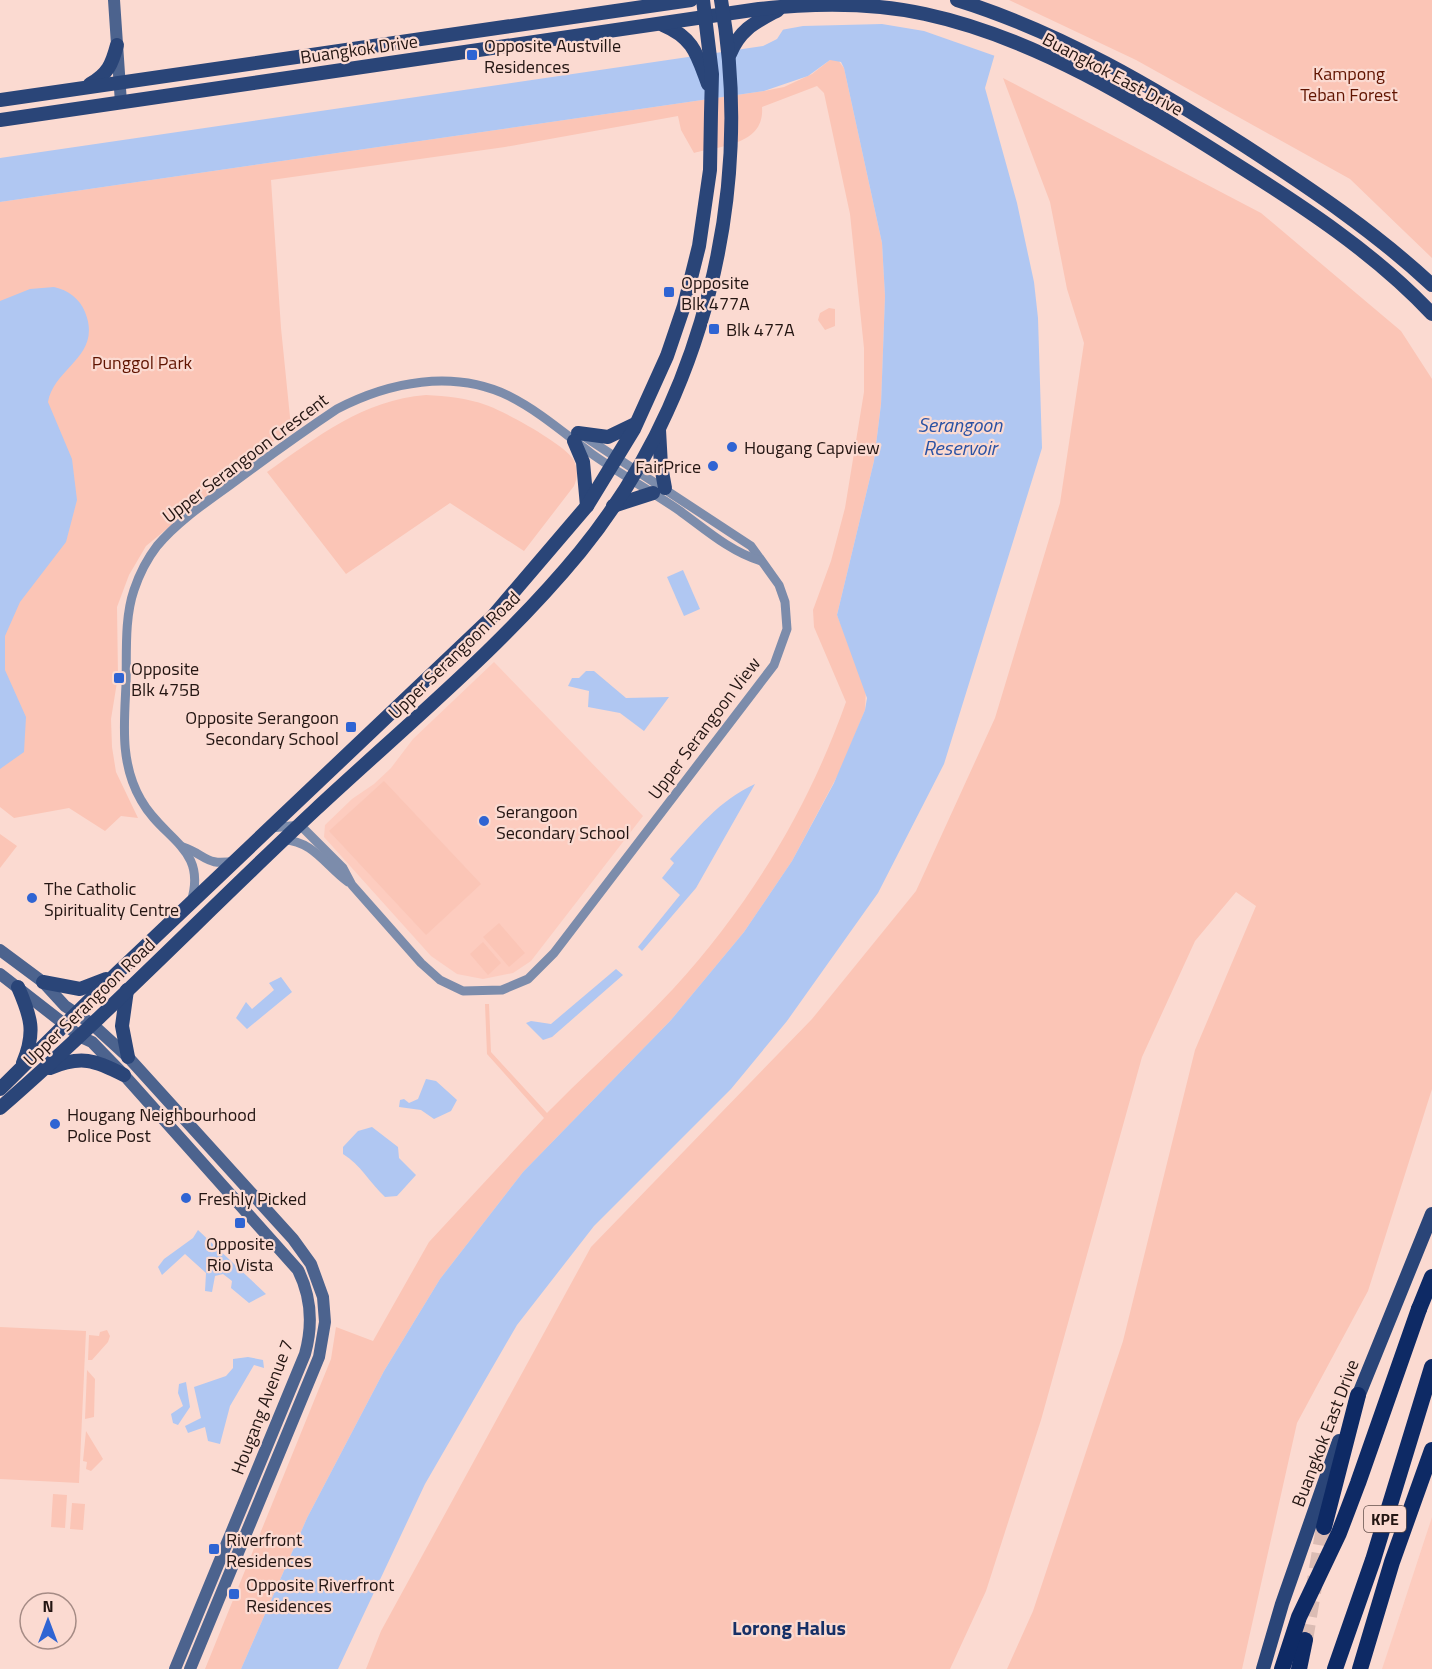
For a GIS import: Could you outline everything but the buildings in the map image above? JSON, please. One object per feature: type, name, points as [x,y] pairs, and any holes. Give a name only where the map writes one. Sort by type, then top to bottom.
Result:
[{"type":"highway","points":[[1282,1669],[1299,1617],[1339,1533],[1432,1277]]},
{"type":"highway","name":"KPE","points":[[1335,1669],[1373,1560],[1432,1367]]},
{"type":"highway","points":[[1324,1527],[1358,1395]]},
{"type":"highway","name":"KPE","points":[[1360,1669],[1392,1562],[1432,1450]]},
{"type":"highway","points":[[1299,1669],[1305,1640]]},
{"type":"main road","points":[[114,0],[121,103]]},
{"type":"main road","name":"Buangkok Drive","points":[[0,100],[651,3],[691,0]]},
{"type":"main road","name":"Upper Serangoon Road","points":[[0,1089],[116,974],[240,859],[268,829],[493,616],[587,506],[637,422],[667,356],[694,267],[710,170],[709,35],[703,0]]},
{"type":"main road","name":"Buangkok East Drive","points":[[957,0],[992,11],[1051,37],[1147,86],[1270,162],[1392,248],[1432,285]]},
{"type":"main road","name":"Buangkok East Drive","points":[[722,7],[759,9],[785,6],[861,5],[926,15],[1014,42],[1072,68],[1268,184],[1378,264],[1432,314]]},
{"type":"main road","points":[[729,55],[740,34],[751,24],[785,6]]},
{"type":"main road","name":"Buangkok Drive","points":[[0,120],[663,25],[706,17],[722,7]]},
{"type":"main road","name":"Upper Serangoon Road","points":[[0,1108],[81,1037],[284,840],[506,634],[580,551],[635,476],[672,402],[698,332],[719,247],[730,171],[731,110],[727,32],[722,7]]},
{"type":"main road","points":[[663,25],[687,39],[692,45],[711,92]]},
{"type":"main road","points":[[83,88],[104,76],[111,67],[117,45]]},
{"type":"main road","points":[[587,506],[583,462],[576,437],[614,436],[637,422]]},
{"type":"main road","points":[[613,506],[659,490],[661,466],[659,428]]},
{"type":"main road","points":[[0,950],[43,982],[70,1019]]},
{"type":"main road","points":[[0,974],[70,1019]]},
{"type":"main road","points":[[43,982],[80,989],[116,974]]},
{"type":"main road","points":[[18,987],[30,1014],[31,1029],[31,1045],[19,1071]]},
{"type":"main road","points":[[127,990],[122,1026],[128,1057]]},
{"type":"main road","name":"Hougang Avenue 7","points":[[70,1019],[92,1024],[128,1057],[293,1239],[311,1264],[323,1297],[325,1322],[319,1358],[190,1669]]},
{"type":"main road","name":"Hougang Avenue 7","points":[[70,1019],[81,1037],[92,1042],[124,1075],[298,1270],[309,1298],[310,1324],[305,1354],[175,1669]]},
{"type":"main road","points":[[42,1071],[61,1063],[83,1059],[100,1063],[124,1075]]},
{"type":"main road","name":"Buangkok East Drive","points":[[1263,1669],[1309,1528],[1358,1395],[1432,1214]]},
{"type":"street","name":"Upper Serangoon Crescent","points":[[190,904],[196,874],[194,864],[183,847],[149,812],[141,800],[127,764],[124,738],[132,598],[144,567],[158,545],[204,504],[306,430],[337,409],[387,387],[436,381],[483,388],[510,396],[635,476]]},
{"type":"street","name":"Upper Serangoon View","points":[[284,840],[298,840],[307,844],[352,885],[421,963],[448,984],[463,991],[502,990],[536,973],[554,953],[774,665],[787,629],[785,602],[779,585],[761,561],[744,556],[659,490],[635,476]]},
{"type":"street","name":"Upper Serangoon View","points":[[300,825],[343,868],[352,885]]},
{"type":"street","points":[[268,829],[300,825]]},
{"type":"street","name":"Upper Serangoon Crescent","points":[[183,847],[210,861],[227,862],[240,859]]},
{"type":"shaded area","name":"Serangoon Secondary School","points":[[494,662],[643,816],[531,961],[513,973],[483,979],[457,974],[431,956],[324,837],[325,825],[352,799],[374,784],[391,768],[413,739]]},
{"type":"shaded area","points":[[1432,1517],[1432,1669],[1382,1669],[1396,1627]]},
{"type":"green space","name":"Kampong Teban Forest","points":[[1009,0],[1432,0],[1432,258],[1350,179],[1136,60]]},
{"type":"green space","name":"Punggol Park","points":[[830,60],[838,60],[844,68],[882,243],[885,296],[881,404],[874,461],[837,615],[866,689],[865,710],[841,769],[792,861],[744,932],[671,1020],[523,1172],[440,1279],[384,1371],[307,1518],[241,1669],[205,1669],[331,1359],[336,1327],[373,1341],[429,1242],[544,1118],[487,1054],[485,1004],[489,1004],[491,1052],[547,1113],[658,1005],[727,924],[752,889],[795,818],[831,742],[846,702],[814,627],[813,610],[831,561],[845,508],[864,392],[864,348],[850,214],[824,93],[817,86],[762,107],[761,120],[756,129],[739,142],[694,153],[681,130],[678,116],[505,147],[271,180],[281,328],[291,427],[146,546],[129,575],[117,607],[118,676],[111,719],[112,747],[116,772],[138,818],[121,816],[105,831],[69,808],[14,818],[0,807],[0,202],[764,91],[784,87],[812,74]]},
{"type":"green space","points":[[1003,78],[1261,213],[1401,331],[1432,379],[1432,1089],[1368,1291],[1297,1423],[1242,1669],[1007,1669],[1033,1611],[1123,1341],[1195,1050],[1256,906],[1236,892],[1195,941],[1142,1057],[1041,1420],[986,1591],[950,1669],[366,1669],[381,1631],[591,1247],[812,1019],[916,891],[995,718],[1060,503],[1084,343],[1067,289],[1050,202]]},
{"type":"green space","points":[[829,308],[835,309],[835,326],[825,330],[818,320],[820,313]]},
{"type":"green space","points":[[426,395],[456,398],[495,408],[533,429],[558,445],[573,459],[577,472],[574,486],[524,551],[450,503],[346,574],[267,472],[323,434],[361,412],[403,398]]},
{"type":"green space","points":[[384,781],[481,884],[426,935],[329,831]]},
{"type":"green space","points":[[0,834],[17,846],[0,868]]},
{"type":"green space","points":[[499,923],[525,953],[509,967],[483,937]]},
{"type":"green space","points":[[483,942],[501,963],[488,975],[470,954]]},
{"type":"green space","points":[[0,1327],[86,1331],[79,1483],[0,1479]]},
{"type":"green space","points":[[107,1330],[110,1336],[108,1342],[92,1360],[88,1360],[89,1335],[99,1336],[100,1332]]},
{"type":"green space","points":[[87,1370],[95,1379],[94,1417],[85,1419]]},
{"type":"green space","points":[[86,1431],[103,1459],[91,1471],[86,1469],[87,1462],[83,1461]]},
{"type":"green space","points":[[53,1494],[67,1495],[65,1528],[51,1527]]},
{"type":"green space","points":[[72,1503],[85,1504],[83,1530],[70,1529]]},
{"type":"water","name":"Serangoon Reservoir","points":[[987,0],[996,50],[985,88],[1017,203],[1034,282],[1038,318],[1042,448],[944,764],[878,893],[787,1021],[731,1089],[594,1226],[517,1325],[425,1484],[338,1669],[241,1669],[307,1518],[384,1371],[440,1279],[523,1172],[671,1020],[744,932],[792,861],[834,783],[865,710],[867,698],[837,615],[874,461],[881,404],[885,296],[882,243],[844,68],[841,62],[830,60],[808,76],[764,91],[0,202],[0,158],[763,46],[777,39],[786,25]]},
{"type":"water","points":[[54,287],[77,299],[83,307],[89,327],[88,340],[83,351],[59,379],[48,402],[72,459],[77,500],[66,542],[20,602],[5,636],[5,670],[26,717],[24,752],[0,769],[0,301],[30,289]]},
{"type":"water","points":[[683,570],[700,609],[684,616],[667,577]]},
{"type":"water","points":[[586,671],[594,671],[626,698],[669,697],[644,731],[620,713],[588,707],[589,691],[568,686],[572,678],[579,678]]},
{"type":"water","points":[[755,784],[696,888],[642,951],[638,947],[680,895],[662,878],[674,863],[670,859],[719,807]]},
{"type":"water","points":[[616,969],[623,975],[552,1037],[543,1040],[526,1023],[531,1021],[551,1024]]},
{"type":"water","points":[[281,977],[292,992],[247,1029],[236,1018],[246,1002],[252,1009],[274,990],[269,983]]},
{"type":"water","points":[[426,1079],[436,1081],[457,1100],[451,1111],[434,1119],[421,1110],[399,1107],[400,1100],[404,1099],[409,1103],[418,1099]]},
{"type":"water","points":[[372,1127],[398,1147],[399,1158],[416,1175],[397,1196],[385,1197],[355,1163],[343,1154],[343,1147],[358,1131]]},
{"type":"water","points":[[198,1230],[266,1294],[249,1303],[231,1288],[232,1281],[223,1274],[215,1276],[212,1292],[205,1291],[206,1273],[185,1254],[162,1275],[158,1267],[164,1259],[193,1238]]},
{"type":"water","points":[[248,1357],[263,1360],[264,1368],[254,1365],[230,1406],[220,1444],[208,1441],[205,1427],[188,1433],[185,1426],[201,1418],[194,1387],[226,1376],[233,1368],[233,1359]]},
{"type":"water","points":[[186,1382],[190,1407],[178,1425],[173,1423],[171,1414],[183,1406],[178,1393],[179,1384]]},
{"type":"pier","points":[[789,0],[990,0],[999,51],[998,57],[924,31],[882,24],[803,26],[781,30]]},
{"type":"tunnel","points":[[1305,1640],[1324,1527]]},
{"type":"place","name":"Opposite Austville Residences","points":[[472,55]]},
{"type":"place","name":"Opposite Blk 477A","points":[[669,292]]},
{"type":"place","name":"Blk 477A","points":[[714,329]]},
{"type":"place","name":"Hougang Capview","points":[[732,447]]},
{"type":"place","name":"FairPrice","points":[[713,466]]},
{"type":"place","name":"Opposite Blk 475B","points":[[119,678]]},
{"type":"place","name":"Opposite Serangoon Secondary School","points":[[351,727]]},
{"type":"place","name":"Serangoon Secondary School","points":[[484,821]]},
{"type":"place","name":"The Catholic Spirituality Centre","points":[[32,898]]},
{"type":"place","name":"Hougang Neighbourhood Police Post","points":[[55,1124]]},
{"type":"place","name":"Freshly Picked","points":[[186,1198]]},
{"type":"place","name":"Opposite Rio Vista","points":[[240,1223]]},
{"type":"place","name":"Riverfront Residences","points":[[214,1549]]},
{"type":"place","name":"Opposite Riverfront Residences","points":[[234,1594]]},
{"type":"district","name":"Lorong Halus","points":[[789,1627]]}]
